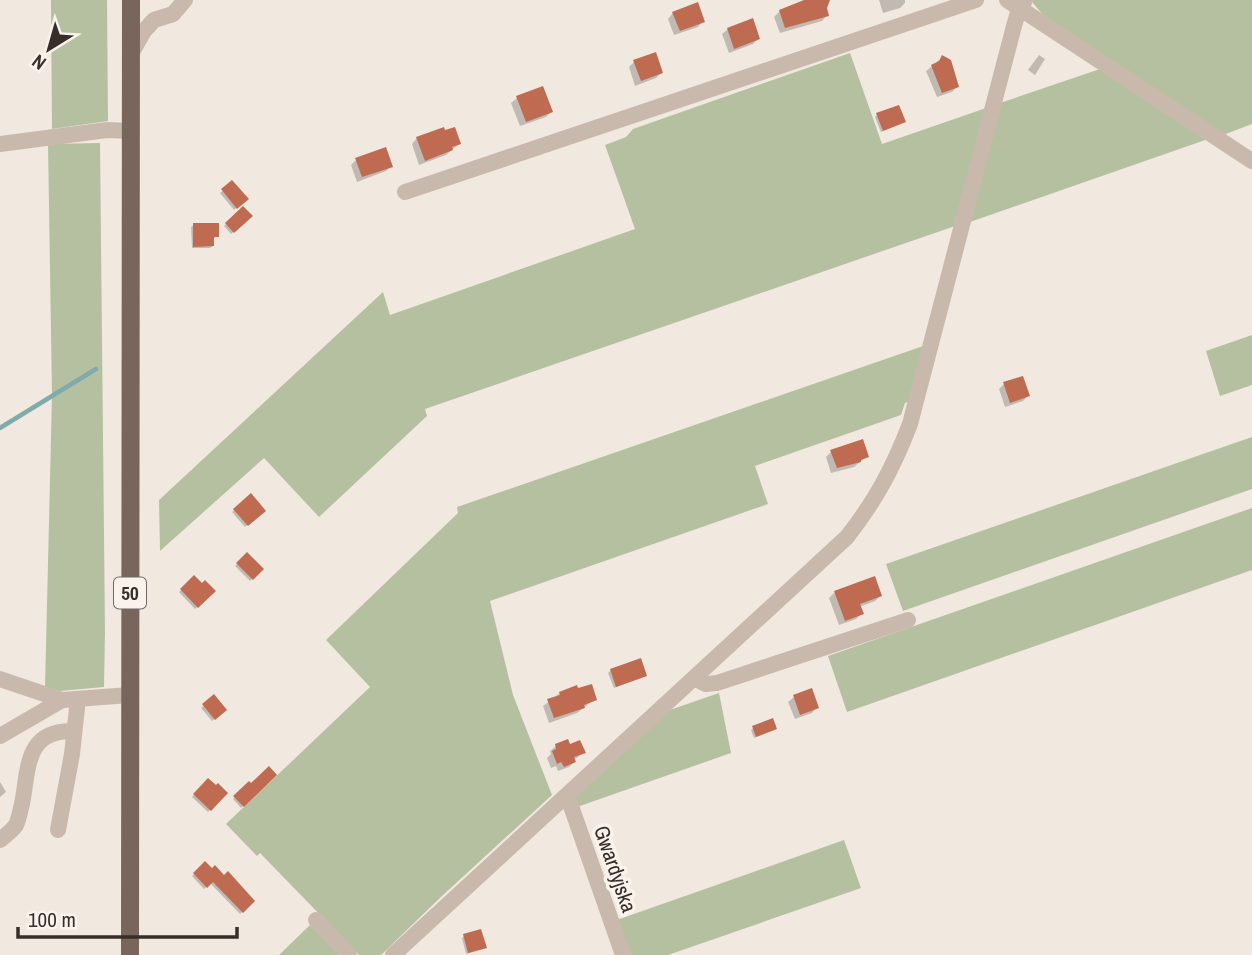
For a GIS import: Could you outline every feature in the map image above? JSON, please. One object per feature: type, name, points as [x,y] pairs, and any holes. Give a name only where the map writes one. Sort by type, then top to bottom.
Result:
[{"type":"main road","name":"50","points":[[130,955],[131,0]]},
{"type":"street","points":[[131,54],[144,31],[155,20],[173,14],[185,0]]},
{"type":"street","points":[[405,192],[976,0]]},
{"type":"street","points":[[393,955],[847,537],[867,512],[893,466],[911,424],[1017,3],[1252,160]]},
{"type":"street","points":[[0,144],[107,130],[131,131]]},
{"type":"street","points":[[694,678],[706,684],[717,683],[908,620]]},
{"type":"street","points":[[0,680],[70,700],[130,695]]},
{"type":"street","points":[[58,830],[75,732],[70,700]]},
{"type":"street","points":[[0,736],[70,700]]},
{"type":"street","points":[[0,840],[20,816],[32,754],[37,743],[63,731],[75,732]]},
{"type":"street","name":"Gwardyjska","points":[[566,797],[623,955]]},
{"type":"street","points":[[316,920],[349,955]]},
{"type":"green space","points":[[51,0],[107,0],[108,121],[52,129]]},
{"type":"green space","points":[[1033,0],[1252,0],[1252,124],[1223,135],[1050,23]]},
{"type":"green space","points":[[850,53],[882,144],[989,107],[958,225],[425,409],[427,416],[319,517],[264,458],[160,551],[159,500],[383,292],[390,315],[635,229],[605,145],[626,137],[633,129]]},
{"type":"green space","points":[[1100,69],[1208,139],[970,222],[1000,103]]},
{"type":"green space","points":[[100,143],[104,687],[60,691],[45,688],[52,395],[48,144]]},
{"type":"green space","points":[[1252,335],[1252,385],[1220,396],[1206,351]]},
{"type":"green space","points":[[926,345],[910,401],[905,403],[901,415],[755,466],[768,504],[490,601],[513,695],[552,795],[381,955],[359,955],[260,853],[257,856],[226,824],[370,687],[326,640],[458,513],[457,507]]},
{"type":"green space","points":[[1252,437],[1252,489],[903,611],[886,564]]},
{"type":"green space","points":[[1252,508],[1252,570],[847,712],[828,656]]},
{"type":"green space","points":[[719,693],[731,753],[577,807],[575,795],[664,712]]},
{"type":"green space","points":[[844,840],[861,888],[668,955],[627,955],[614,921]]},
{"type":"green space","points":[[310,925],[339,955],[279,955]]},
{"type":"building","points":[[804,0],[830,0],[827,8],[829,16],[785,28],[779,10]]},
{"type":"building","points":[[698,2],[705,22],[680,31],[672,12]]},
{"type":"building","points":[[753,18],[760,39],[734,49],[727,28]]},
{"type":"building","points":[[656,52],[663,73],[641,81],[633,60]]},
{"type":"building","points":[[942,55],[951,60],[959,87],[942,93],[931,65],[939,61]]},
{"type":"building","points":[[543,86],[553,112],[526,122],[516,96]]},
{"type":"building","points":[[899,105],[906,122],[883,131],[876,113]]},
{"type":"building","points":[[444,127],[445,130],[455,127],[461,144],[425,161],[416,137]]},
{"type":"building","points":[[386,147],[393,167],[362,177],[355,158]]},
{"type":"building","points":[[232,180],[249,199],[237,209],[221,189]]},
{"type":"building","points":[[243,206],[253,216],[234,233],[225,223]]},
{"type":"building","points":[[193,223],[219,223],[219,237],[214,237],[214,246],[193,247]]},
{"type":"building","points":[[1023,376],[1030,396],[1010,403],[1003,382]]},
{"type":"building","points":[[863,439],[869,457],[861,462],[837,468],[830,450]]},
{"type":"building","points":[[251,493],[266,511],[248,526],[233,509]]},
{"type":"building","points":[[247,552],[264,569],[253,580],[236,563]]},
{"type":"building","points":[[194,575],[202,583],[205,580],[216,591],[198,608],[180,589]]},
{"type":"building","points":[[875,576],[882,596],[860,604],[864,614],[845,621],[834,591]]},
{"type":"building","points":[[641,658],[647,676],[616,687],[610,669]]},
{"type":"building","points":[[592,684],[597,700],[584,705],[585,708],[554,718],[547,699],[577,685],[578,688]]},
{"type":"building","points":[[812,688],[819,708],[800,715],[793,695]]},
{"type":"building","points":[[214,694],[227,710],[215,720],[202,704]]},
{"type":"building","points":[[773,718],[777,729],[756,737],[752,726]]},
{"type":"building","points":[[568,739],[570,744],[580,740],[586,753],[574,757],[576,762],[564,767],[561,762],[557,764],[552,751],[556,749],[555,744]]},
{"type":"building","points":[[269,766],[277,775],[244,807],[233,796]]},
{"type":"building","points":[[208,778],[228,793],[211,811],[193,794]]},
{"type":"building","points":[[205,861],[212,868],[215,865],[224,875],[228,871],[255,901],[243,913],[213,882],[207,888],[193,873]]},
{"type":"building","points":[[481,929],[487,948],[468,953],[463,934]]},
{"type":"waterway","points":[[0,428],[96,369]]}]
